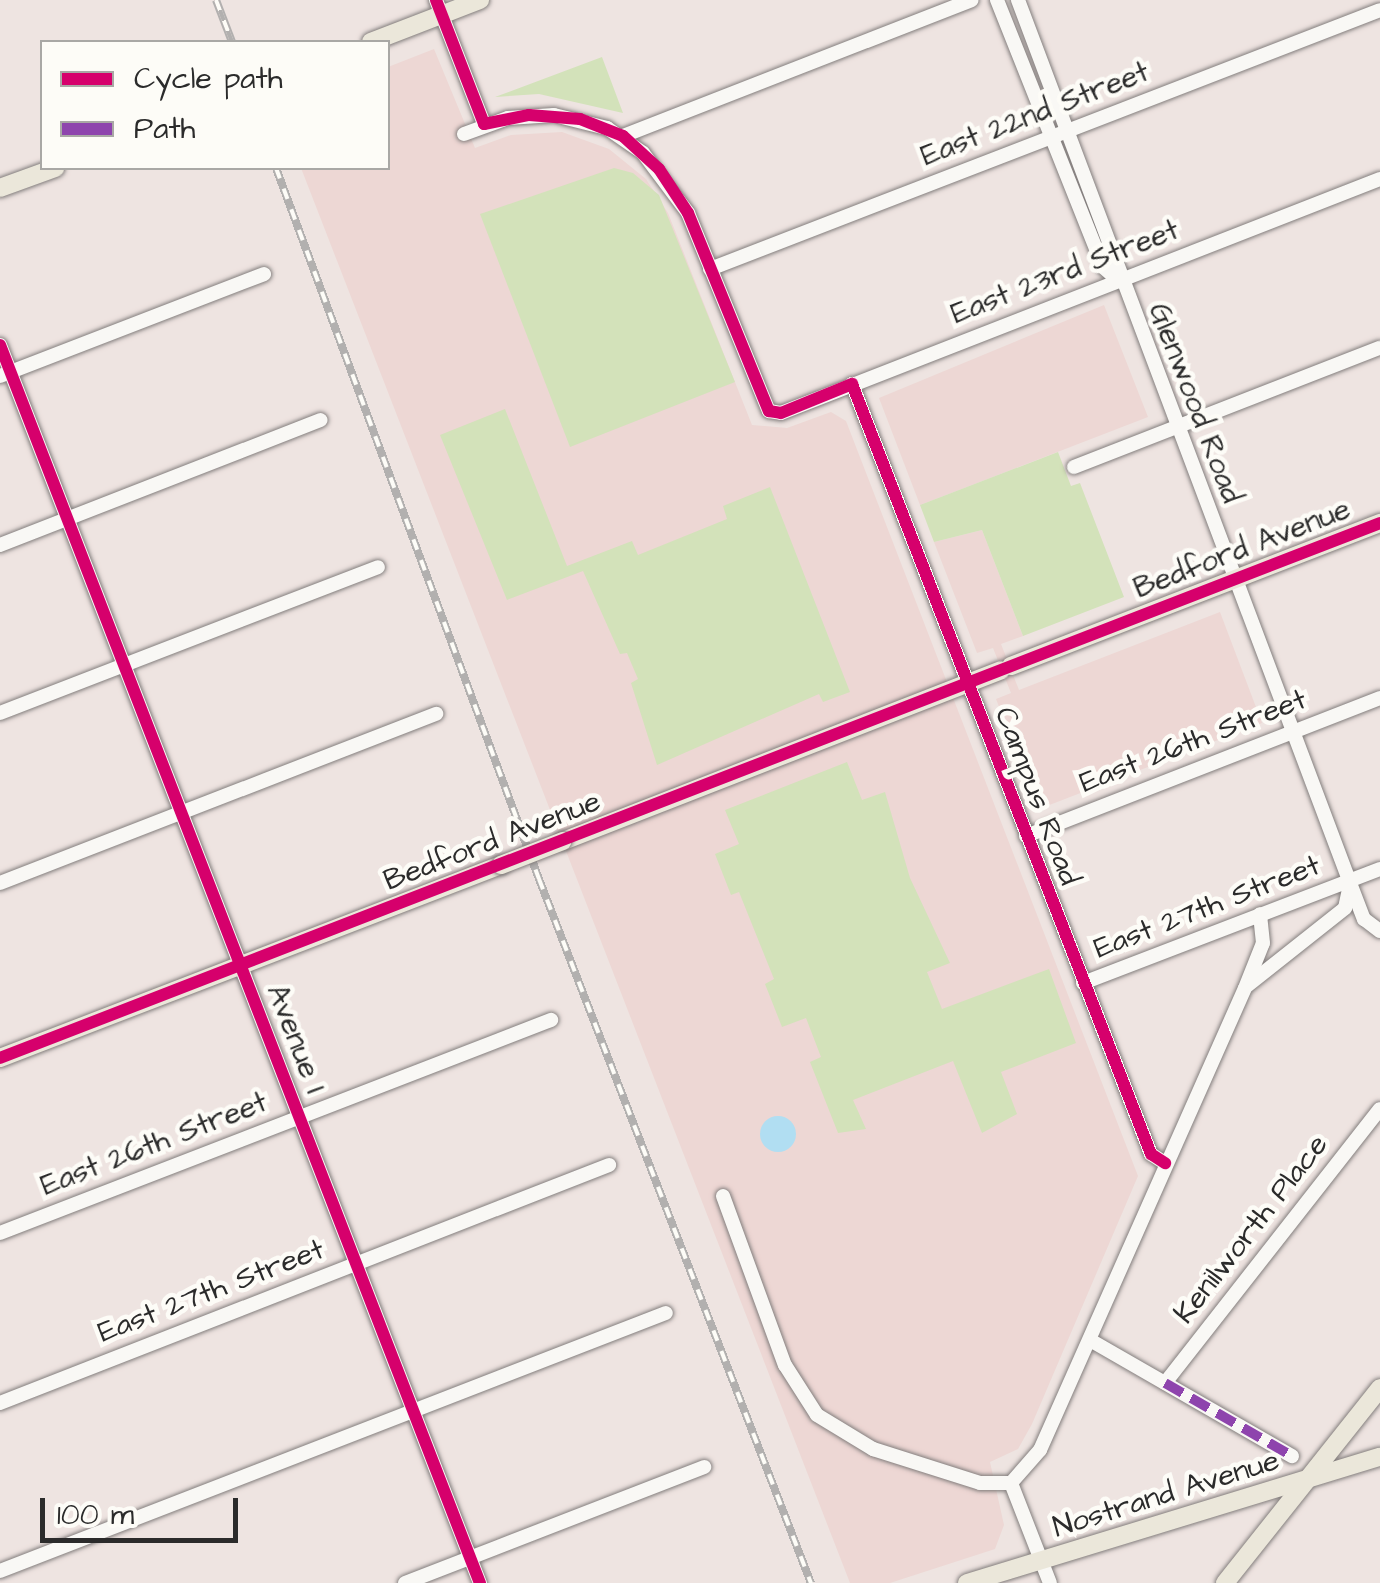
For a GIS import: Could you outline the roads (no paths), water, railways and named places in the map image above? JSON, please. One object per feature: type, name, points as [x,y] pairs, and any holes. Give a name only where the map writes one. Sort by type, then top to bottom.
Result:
[{"type":"main road","points":[[375,40],[438,8],[480,0]]},
{"type":"main road","points":[[0,188],[50,170]]},
{"type":"main road","name":"Bedford Avenue","points":[[0,1058],[1380,523]]},
{"type":"main road","points":[[1225,1583],[1380,1388]]},
{"type":"main road","name":"Nostrand Avenue","points":[[967,1583],[1380,1457]]},
{"type":"street","points":[[623,136],[971,0]]},
{"type":"street","name":"Glenwood Road","points":[[997,0],[1103,266],[1118,280]]},
{"type":"street","name":"Glenwood Road","points":[[1018,0],[1119,259],[1118,280],[1350,883],[1364,918],[1380,932]]},
{"type":"street","points":[[438,8],[484,124]]},
{"type":"street","name":"East 22nd Street","points":[[710,270],[1380,10]]},
{"type":"street","points":[[464,134],[484,124],[554,115],[623,136],[676,191],[710,270]]},
{"type":"street","name":"East 23rd Street","points":[[710,270],[769,411],[781,412],[1380,179]]},
{"type":"street","points":[[5,374],[264,274]]},
{"type":"street","name":"Avenue I","points":[[0,345],[5,374],[68,519],[480,1583]]},
{"type":"street","points":[[1074,466],[1380,348]]},
{"type":"street","name":"Campus Road","points":[[852,384],[1151,1154],[1165,1163]]},
{"type":"street","points":[[0,545],[320,420]]},
{"type":"street","points":[[0,714],[378,567]]},
{"type":"street","name":"East 26th Street","points":[[1026,836],[1380,698]]},
{"type":"street","points":[[0,883],[436,714]]},
{"type":"street","name":"East 27th Street","points":[[1083,983],[1380,869]]},
{"type":"street","points":[[1246,988],[1346,908],[1350,883]]},
{"type":"street","points":[[1012,1483],[1040,1450],[1246,988],[1263,943],[1260,914]]},
{"type":"street","name":"East 26th Street","points":[[0,1233],[551,1020]]},
{"type":"street","name":"Kenilworth Place","points":[[1165,1383],[1380,1109]]},
{"type":"street","name":"East 27th Street","points":[[0,1403],[609,1166]]},
{"type":"street","points":[[722,1196],[785,1365],[805,1402],[854,1442],[964,1478],[1012,1483]]},
{"type":"street","points":[[0,1571],[666,1313]]},
{"type":"street","points":[[1090,1340],[1292,1456]]},
{"type":"street","points":[[406,1583],[704,1468]]},
{"type":"street","points":[[1012,1483],[1050,1583]]},
{"type":"water","points":[[778,1116],[791,1121],[796,1134],[791,1147],[778,1152],[765,1147],[760,1134],[765,1121]]},
{"type":"railway","points":[[216,0],[231,40]]},
{"type":"railway","points":[[277,170],[539,879],[811,1583]]}]
